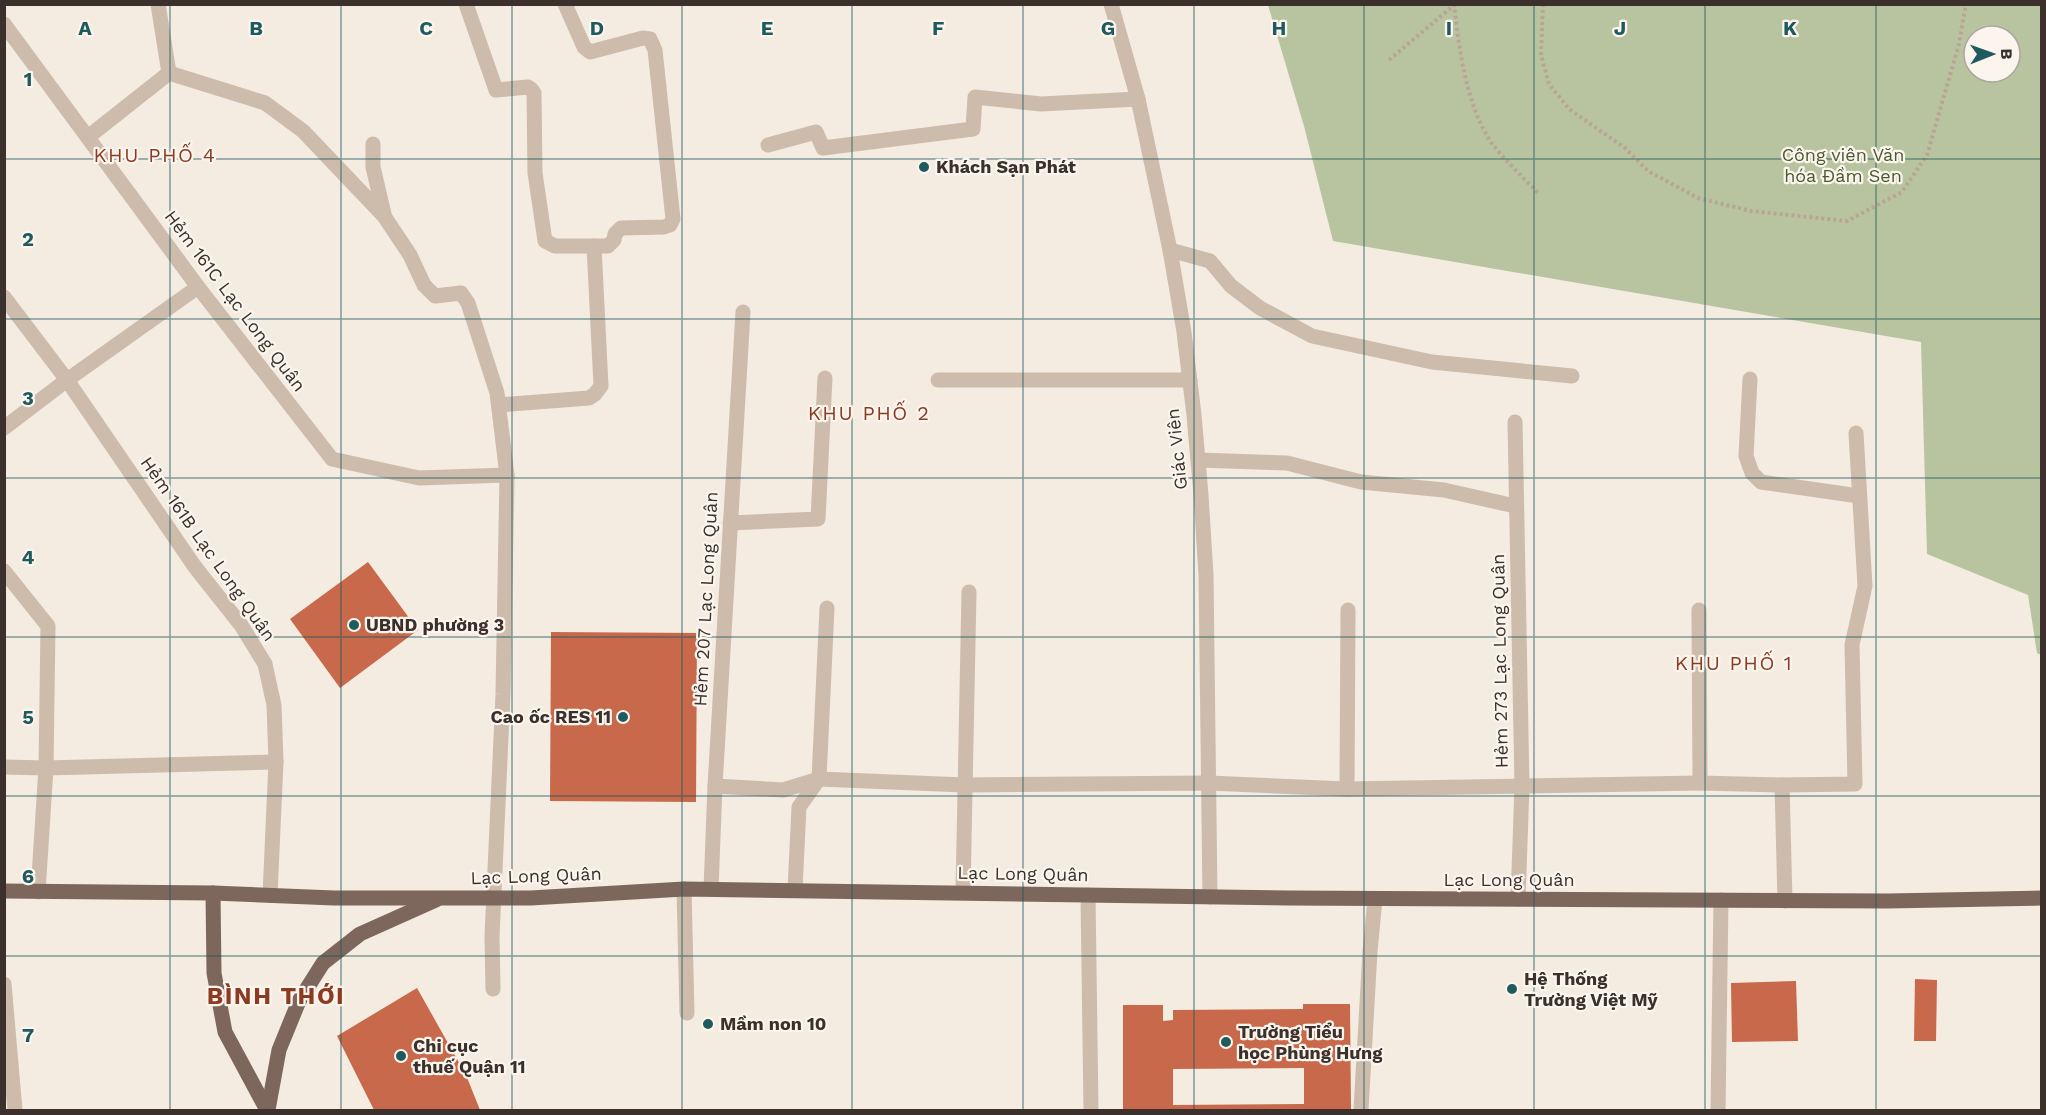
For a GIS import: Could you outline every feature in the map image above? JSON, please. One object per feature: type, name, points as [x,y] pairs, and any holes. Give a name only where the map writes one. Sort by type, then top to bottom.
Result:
[{"type":"main road","name":"Lạc Long Quân","points":[[4,891],[213,893],[334,898],[531,898],[684,889],[1375,899],[1785,901],[2042,898]]},
{"type":"main road","points":[[213,893],[214,973],[225,1032],[267,1110]]},
{"type":"main road","points":[[267,1110],[279,1050],[298,1000],[323,963],[360,934],[442,898]]},
{"type":"street","points":[[158,4],[169,73]]},
{"type":"street","points":[[466,4],[496,90],[528,87],[534,93],[535,173],[545,241],[555,246],[608,246],[621,228],[664,227],[670,225],[673,219],[655,50],[650,39],[643,38],[590,52],[584,47],[566,4]]},
{"type":"street","name":"Giác Viên","points":[[1111,4],[1138,99],[1170,250],[1190,380],[1206,575],[1210,897]]},
{"type":"street","name":"Hẻm 161C Lạc Long Quân","points":[[4,24],[198,286],[332,459],[419,478],[507,475]]},
{"type":"street","points":[[88,137],[169,73]]},
{"type":"street","points":[[169,73],[265,103],[303,131],[384,216],[410,255],[424,285],[435,296],[461,293],[468,303],[500,405],[507,475],[503,694],[494,897],[493,989]]},
{"type":"street","points":[[768,145],[816,132],[823,148],[973,129],[975,97],[1041,104],[1138,99]]},
{"type":"street","points":[[373,144],[373,167],[384,216]]},
{"type":"street","points":[[500,405],[589,398],[600,386],[594,246]]},
{"type":"street","points":[[1170,250],[1210,261],[1232,286],[1260,308],[1312,336],[1432,362],[1572,376]]},
{"type":"street","points":[[4,428],[198,286]]},
{"type":"street","name":"Hẻm 161B Lạc Long Quân","points":[[4,297],[67,380],[195,567],[241,625],[265,664],[274,705],[276,762],[270,895]]},
{"type":"street","name":"Hẻm 207 Lạc Long Quân","points":[[711,889],[743,312]]},
{"type":"street","points":[[730,523],[818,519],[825,378]]},
{"type":"street","points":[[939,380],[1190,380]]},
{"type":"street","points":[[1750,380],[1746,456],[1752,473],[1761,482],[1859,496]]},
{"type":"street","name":"Hẻm 273 Lạc Long Quân","points":[[1515,422],[1522,786],[1518,899]]},
{"type":"street","points":[[715,786],[783,790],[819,779],[964,785],[1209,783],[1347,789],[1700,783],[1855,784],[1852,645],[1864,586],[1856,433]]},
{"type":"street","points":[[1198,460],[1287,463],[1361,482],[1444,490],[1515,506]]},
{"type":"street","points":[[4,571],[48,626],[46,768],[38,892]]},
{"type":"street","points":[[963,892],[969,592]]},
{"type":"street","points":[[795,890],[799,807],[819,779],[826,608]]},
{"type":"street","points":[[1347,789],[1348,610]]},
{"type":"street","points":[[1699,610],[1700,783]]},
{"type":"street","points":[[4,766],[46,768],[276,762]]},
{"type":"street","points":[[1782,785],[1785,901]]},
{"type":"street","points":[[684,889],[687,1013]]},
{"type":"street","points":[[1088,895],[1091,1110]]},
{"type":"street","points":[[1361,1110],[1375,899]]},
{"type":"street","points":[[1718,1110],[1722,900]]},
{"type":"street","points":[[4,984],[15,1110]]},
{"type":"path","points":[[1543,4],[1541,55],[1549,84],[1569,109],[1625,148],[1648,171],[1698,198],[1751,211],[1847,221],[1902,192],[1927,155],[1959,45],[1966,4]]},
{"type":"path","points":[[1389,60],[1454,5]]},
{"type":"path","points":[[1454,5],[1458,39],[1473,108],[1491,142],[1538,193]]},
{"type":"green space","name":"Công viên Văn hóa Đầm Sen","points":[[1268,5],[2041,5],[2041,655],[2037,653],[2028,595],[1927,554],[1921,342],[1333,241],[1304,126]]},
{"type":"building","name":"UBND phường 3","points":[[368,562],[418,630],[340,688],[290,619]]},
{"type":"building","name":"Cao ốc RES 11","points":[[551,632],[697,633],[696,802],[550,801]]},
{"type":"building","points":[[1915,979],[1937,980],[1936,1041],[1914,1041]]},
{"type":"building","points":[[1796,981],[1798,1041],[1732,1042],[1731,983]]},
{"type":"building","name":"Chi cục thuế Quận 11","points":[[417,988],[466,1075],[480,1110],[374,1110],[337,1036]]},
{"type":"building","points":[[1303,1004],[1350,1004],[1351,1110],[1123,1110],[1123,1005],[1163,1005],[1163,1021],[1173,1020],[1173,1010],[1303,1009]],"holes":[[[1304,1068],[1304,1104],[1173,1105],[1173,1069]]]},
{"type":"place","name":"Khách Sạn Phát","points":[[924,167]]},
{"type":"place","name":"UBND phường 3","points":[[354,625]]},
{"type":"place","name":"Cao ốc RES 11","points":[[623,717]]},
{"type":"place","name":"Hệ Thống Trường Việt Mỹ","points":[[1512,989]]},
{"type":"place","name":"Mầm non 10","points":[[708,1024]]},
{"type":"place","name":"Trường Tiểu học Phùng Hưng","points":[[1226,1042]]},
{"type":"place","name":"Chi cục thuế Quận 11","points":[[401,1056]]},
{"type":"district","name":"KHU PHỐ 4","points":[[155,155]]},
{"type":"district","name":"KHU PHỐ 2","points":[[869,413]]},
{"type":"district","name":"KHU PHỐ 1","points":[[1734,663]]},
{"type":"district","name":"BÌNH THỚI","points":[[276,996]]}]
